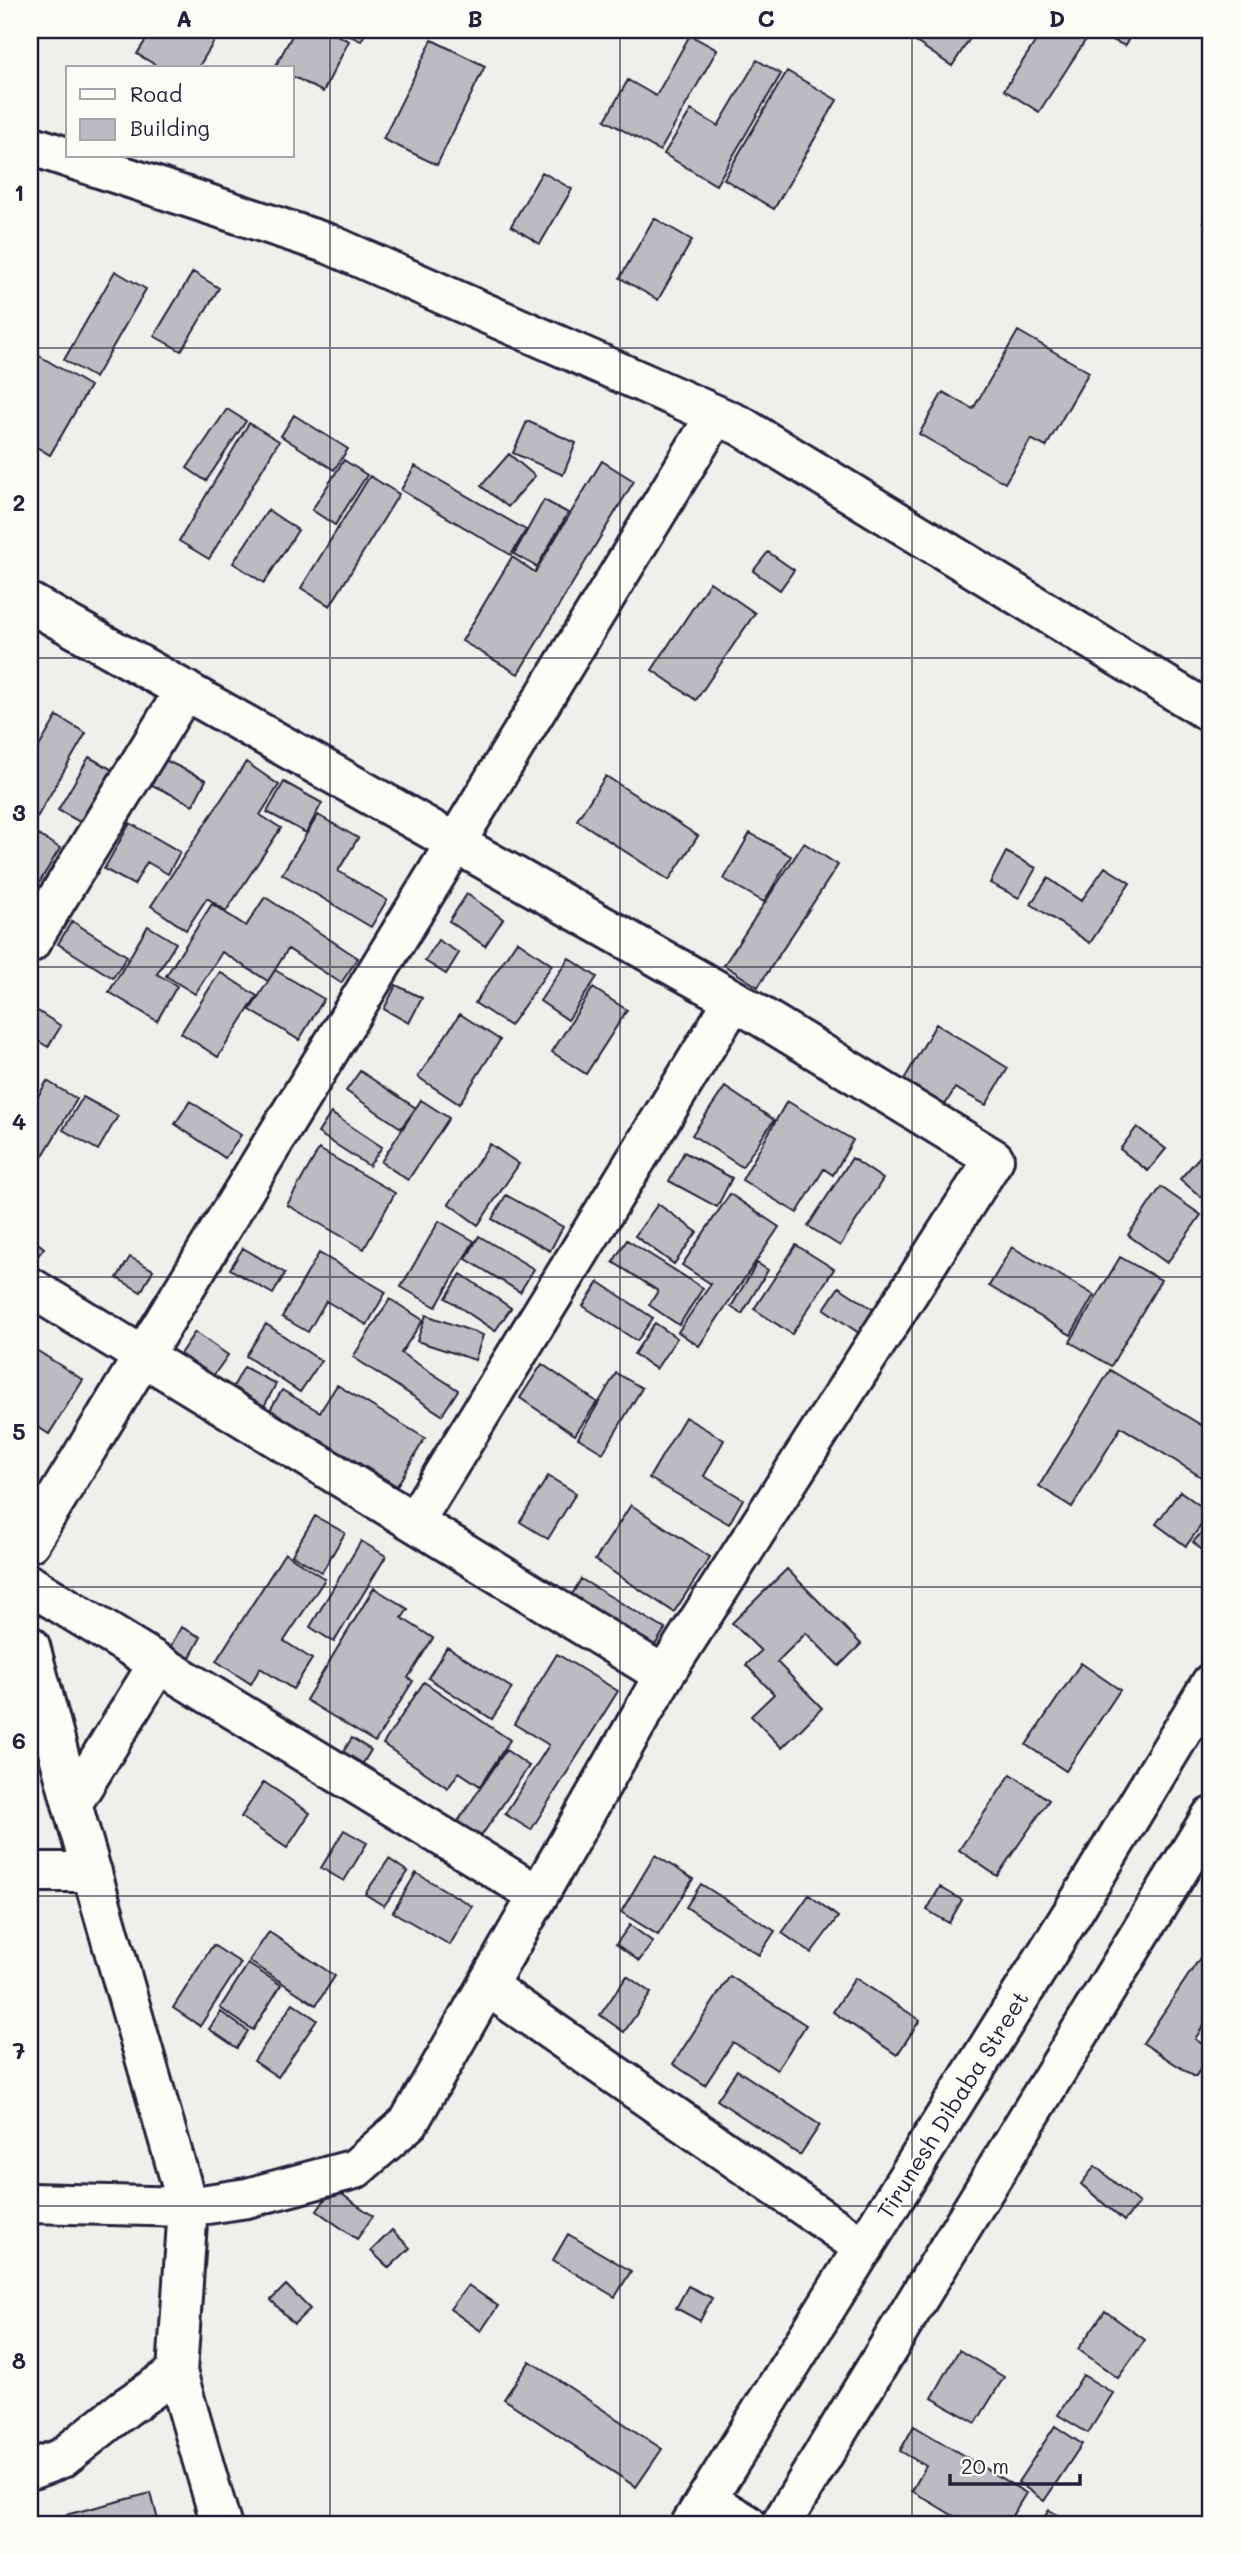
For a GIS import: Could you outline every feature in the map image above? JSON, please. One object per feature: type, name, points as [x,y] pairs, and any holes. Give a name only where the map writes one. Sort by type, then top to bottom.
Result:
[{"type":"street","points":[[30,145],[66,157]]},
{"type":"street","points":[[69,158],[329,244],[741,426],[1211,713]]},
{"type":"street","points":[[30,1542],[716,415]]},
{"type":"street","points":[[30,603],[734,1000],[993,1159],[664,1675],[409,2122],[355,2169],[247,2198],[188,2207],[30,2203]]},
{"type":"street","points":[[30,943],[185,690]]},
{"type":"street","points":[[414,1522],[734,1000]]},
{"type":"street","points":[[30,1287],[664,1675]]},
{"type":"street","points":[[30,1585],[538,1895]]},
{"type":"street","points":[[30,1646],[72,1804],[188,2207],[177,2372],[221,2524]]},
{"type":"street","points":[[72,1804],[158,1664]]},
{"type":"street","name":"Tirunesh Dibaba Street","points":[[699,2512],[1076,1907],[1211,1683]]},
{"type":"street","points":[[781,2524],[1211,1817]]},
{"type":"street","points":[[30,1872],[92,1872]]},
{"type":"street","points":[[487,1986],[864,2248]]},
{"type":"street","points":[[30,2470],[62,2458],[125,2408],[177,2372]]},
{"type":"street","points":[[699,2512],[747,2524]]},
{"type":"building","points":[[152,30],[221,30],[199,66],[158,66],[137,54]]},
{"type":"building","points":[[295,30],[327,30],[349,41],[323,92],[294,77],[294,66],[276,66]]},
{"type":"building","points":[[338,30],[367,30],[361,41]]},
{"type":"building","points":[[898,30],[964,30],[972,35],[952,66]]},
{"type":"building","points":[[1043,30],[1092,30],[1039,112],[1004,90]]},
{"type":"building","points":[[1100,30],[1133,30],[1125,46],[1098,33]]},
{"type":"building","points":[[690,35],[717,50],[660,151],[605,120],[628,80],[656,96]]},
{"type":"building","points":[[432,40],[485,66],[437,165],[383,139]]},
{"type":"building","points":[[757,60],[781,74],[716,185],[664,154],[691,110],[718,126]]},
{"type":"building","points":[[787,71],[837,100],[774,209],[724,179]]},
{"type":"building","points":[[542,172],[572,189],[540,244],[511,226]]},
{"type":"building","points":[[1211,209],[1211,226],[1204,222]]},
{"type":"building","points":[[654,218],[692,240],[658,300],[620,278]]},
{"type":"building","points":[[115,271],[146,289],[95,378],[64,360]]},
{"type":"building","points":[[193,272],[219,288],[181,351],[154,336]]},
{"type":"building","points":[[1018,331],[1089,372],[1046,447],[1031,439],[1005,483],[919,434],[943,392],[973,409]]},
{"type":"building","points":[[38,355],[90,386],[50,455],[30,443],[30,369]]},
{"type":"building","points":[[227,409],[246,421],[206,481],[187,468]]},
{"type":"building","points":[[294,415],[348,449],[334,470],[281,436]]},
{"type":"building","points":[[527,421],[576,443],[563,475],[513,453]]},
{"type":"building","points":[[249,423],[279,441],[209,559],[179,541]]},
{"type":"building","points":[[509,454],[535,476],[508,507],[481,486]]},
{"type":"building","points":[[344,460],[367,475],[335,525],[312,510]]},
{"type":"building","points":[[602,461],[634,481],[518,674],[462,641],[512,557],[535,572]]},
{"type":"building","points":[[415,466],[526,530],[511,555],[401,490]]},
{"type":"building","points":[[370,476],[399,494],[330,606],[301,588]]},
{"type":"building","points":[[544,500],[568,513],[537,567],[514,554]]},
{"type":"building","points":[[268,510],[298,530],[264,583],[233,563]]},
{"type":"building","points":[[768,552],[794,570],[780,590],[753,571]]},
{"type":"building","points":[[710,582],[755,613],[696,700],[652,670]]},
{"type":"building","points":[[57,716],[86,733],[36,819],[30,816],[30,762]]},
{"type":"building","points":[[89,757],[118,773],[87,826],[58,810]]},
{"type":"building","points":[[165,760],[206,780],[193,805],[152,785]]},
{"type":"building","points":[[246,762],[279,785],[260,815],[281,828],[226,911],[207,898],[186,930],[151,906]]},
{"type":"building","points":[[606,776],[698,836],[669,880],[577,820]]},
{"type":"building","points":[[284,782],[322,803],[306,833],[267,812]]},
{"type":"building","points":[[318,815],[358,838],[338,871],[387,900],[371,927],[282,874]]},
{"type":"building","points":[[130,823],[180,852],[168,874],[147,862],[134,885],[104,869]]},
{"type":"building","points":[[30,830],[60,848],[30,898]]},
{"type":"building","points":[[750,833],[791,856],[764,902],[724,879]]},
{"type":"building","points":[[804,843],[838,865],[758,987],[724,965]]},
{"type":"building","points":[[1006,852],[1036,868],[1019,898],[990,883]]},
{"type":"building","points":[[1105,867],[1130,883],[1090,943],[1031,904],[1048,878],[1081,901]]},
{"type":"building","points":[[467,894],[503,919],[485,946],[449,921]]},
{"type":"building","points":[[265,897],[358,958],[341,983],[288,949],[268,981],[222,952],[195,994],[166,976],[212,904],[246,926]]},
{"type":"building","points":[[72,921],[127,956],[113,978],[58,944]]},
{"type":"building","points":[[148,926],[176,943],[157,974],[177,986],[157,1021],[109,992]]},
{"type":"building","points":[[438,940],[459,953],[446,974],[425,961]]},
{"type":"building","points":[[517,941],[552,965],[510,1026],[475,1003]]},
{"type":"building","points":[[569,958],[597,977],[568,1020],[540,1001]]},
{"type":"building","points":[[275,970],[324,999],[299,1040],[250,1010]]},
{"type":"building","points":[[220,972],[257,996],[218,1057],[181,1033]]},
{"type":"building","points":[[396,985],[422,998],[409,1023],[384,1009]]},
{"type":"building","points":[[593,988],[627,1010],[586,1074],[552,1052]]},
{"type":"building","points":[[30,1006],[61,1026],[48,1047],[30,1036]]},
{"type":"building","points":[[460,1014],[500,1040],[459,1104],[418,1077]]},
{"type":"building","points":[[936,1024],[1008,1068],[986,1105],[955,1088],[928,1134],[902,1083]]},
{"type":"building","points":[[360,1071],[416,1108],[401,1128],[346,1091]]},
{"type":"building","points":[[30,1075],[37,1079],[30,1091]]},
{"type":"building","points":[[47,1081],[77,1099],[39,1162],[30,1156],[30,1110]]},
{"type":"building","points":[[725,1087],[774,1120],[742,1167],[692,1135]]},
{"type":"building","points":[[83,1097],[118,1116],[98,1150],[63,1130]]},
{"type":"building","points":[[421,1100],[449,1118],[408,1180],[381,1162]]},
{"type":"building","points":[[190,1101],[241,1135],[225,1158],[175,1124]]},
{"type":"building","points":[[787,1101],[853,1140],[833,1175],[824,1169],[797,1213],[742,1180]]},
{"type":"building","points":[[331,1113],[382,1147],[369,1166],[318,1133]]},
{"type":"building","points":[[1137,1127],[1166,1149],[1148,1171],[1120,1149]]},
{"type":"building","points":[[490,1144],[519,1164],[478,1225],[449,1204]]},
{"type":"building","points":[[1211,1144],[1211,1185],[1201,1197],[1180,1179]]},
{"type":"building","points":[[319,1149],[395,1193],[364,1249],[287,1205]]},
{"type":"building","points":[[684,1152],[732,1178],[717,1207],[669,1181]]},
{"type":"building","points":[[852,1158],[883,1179],[840,1246],[808,1226]]},
{"type":"building","points":[[1161,1187],[1201,1215],[1167,1263],[1128,1235]]},
{"type":"building","points":[[730,1194],[779,1227],[699,1346],[678,1332],[711,1284],[682,1265]]},
{"type":"building","points":[[506,1195],[563,1227],[550,1251],[492,1219]]},
{"type":"building","points":[[658,1204],[697,1232],[674,1264],[635,1236]]},
{"type":"building","points":[[439,1221],[474,1241],[436,1307],[401,1287]]},
{"type":"building","points":[[479,1236],[534,1269],[520,1292],[466,1259]]},
{"type":"building","points":[[30,1237],[44,1248],[30,1266]]},
{"type":"building","points":[[627,1240],[703,1288],[679,1325],[649,1305],[658,1291],[613,1262]]},
{"type":"building","points":[[796,1245],[834,1269],[792,1334],[754,1309]]},
{"type":"building","points":[[1012,1247],[1094,1295],[1071,1335],[989,1286]]},
{"type":"building","points":[[243,1248],[285,1273],[273,1294],[230,1269]]},
{"type":"building","points":[[319,1253],[386,1292],[367,1325],[326,1301],[308,1332],[282,1317]]},
{"type":"building","points":[[130,1257],[153,1270],[141,1292],[117,1278]]},
{"type":"building","points":[[1120,1257],[1161,1280],[1111,1366],[1070,1342]]},
{"type":"building","points":[[757,1263],[768,1270],[742,1314],[731,1307]]},
{"type":"building","points":[[461,1274],[511,1308],[495,1331],[446,1298]]},
{"type":"building","points":[[599,1282],[653,1318],[637,1341],[583,1306]]},
{"type":"building","points":[[839,1287],[874,1310],[859,1333],[824,1309]]},
{"type":"building","points":[[390,1299],[423,1320],[401,1353],[458,1390],[442,1415],[353,1357]]},
{"type":"building","points":[[426,1315],[483,1335],[475,1360],[417,1341]]},
{"type":"building","points":[[655,1323],[677,1338],[656,1369],[634,1354]]},
{"type":"building","points":[[266,1324],[321,1361],[300,1392],[246,1356]]},
{"type":"building","points":[[195,1332],[228,1355],[200,1395],[167,1373]]},
{"type":"building","points":[[30,1346],[83,1380],[49,1434],[30,1422]]},
{"type":"building","points":[[542,1364],[597,1402],[575,1435],[520,1398]]},
{"type":"building","points":[[244,1367],[276,1384],[260,1414],[228,1396]]},
{"type":"building","points":[[1110,1370],[1211,1431],[1211,1483],[1121,1427],[1072,1507],[1039,1486]]},
{"type":"building","points":[[616,1373],[642,1388],[603,1453],[578,1438]]},
{"type":"building","points":[[337,1385],[425,1438],[397,1486],[346,1455],[336,1471],[261,1425],[282,1390],[320,1412]]},
{"type":"building","points":[[685,1417],[724,1440],[704,1476],[743,1499],[729,1524],[649,1478]]},
{"type":"building","points":[[548,1476],[576,1493],[548,1539],[520,1522]]},
{"type":"building","points":[[1180,1491],[1210,1513],[1186,1546],[1156,1524]]},
{"type":"building","points":[[631,1505],[710,1557],[674,1612],[595,1560]]},
{"type":"building","points":[[315,1516],[345,1533],[322,1572],[292,1555]]},
{"type":"building","points":[[1211,1522],[1211,1552],[1208,1556],[1193,1542]]},
{"type":"building","points":[[361,1541],[386,1556],[334,1642],[310,1627]]},
{"type":"building","points":[[285,1553],[325,1579],[284,1641],[312,1659],[293,1689],[260,1668],[251,1684],[216,1661]]},
{"type":"building","points":[[787,1569],[861,1644],[839,1666],[806,1633],[777,1662],[822,1708],[782,1748],[751,1716],[774,1694],[746,1665],[761,1651],[732,1623]]},
{"type":"building","points":[[581,1579],[665,1629],[645,1661],[562,1612]]},
{"type":"building","points":[[374,1588],[408,1609],[402,1618],[433,1638],[408,1678],[413,1681],[375,1742],[306,1700]]},
{"type":"building","points":[[181,1627],[201,1637],[179,1678],[159,1668]]},
{"type":"building","points":[[447,1647],[512,1688],[492,1719],[428,1678]]},
{"type":"building","points":[[557,1654],[618,1691],[531,1830],[505,1814],[549,1745],[514,1724]]},
{"type":"building","points":[[1081,1663],[1120,1690],[1066,1771],[1026,1745]]},
{"type":"building","points":[[424,1682],[510,1740],[480,1786],[459,1772],[448,1788],[383,1744]]},
{"type":"building","points":[[352,1738],[371,1750],[352,1781],[333,1768]]},
{"type":"building","points":[[506,1750],[529,1766],[471,1851],[448,1836]]},
{"type":"building","points":[[1011,1774],[1049,1800],[997,1876],[959,1850]]},
{"type":"building","points":[[264,1782],[310,1813],[287,1848],[241,1817]]},
{"type":"building","points":[[30,1803],[36,1865],[30,1865]]},
{"type":"building","points":[[344,1830],[367,1843],[344,1881],[321,1868]]},
{"type":"building","points":[[655,1855],[693,1879],[658,1935],[621,1912]]},
{"type":"building","points":[[389,1859],[408,1872],[384,1906],[365,1894]]},
{"type":"building","points":[[416,1873],[472,1906],[450,1945],[393,1912]]},
{"type":"building","points":[[701,1884],[775,1931],[759,1955],[686,1907]]},
{"type":"building","points":[[940,1887],[962,1900],[949,1923],[927,1910]]},
{"type":"building","points":[[809,1895],[838,1917],[811,1953],[782,1933]]},
{"type":"building","points":[[630,1925],[653,1942],[639,1961],[616,1944]]},
{"type":"building","points":[[269,1932],[335,1976],[316,2005],[249,1961]]},
{"type":"building","points":[[213,1945],[241,1963],[200,2026],[173,2008]]},
{"type":"building","points":[[1206,1949],[1211,1953],[1211,2014],[1195,2039],[1211,2050],[1211,2053],[1195,2077],[1143,2043]]},
{"type":"building","points":[[248,1964],[281,1985],[253,2030],[220,2008]]},
{"type":"building","points":[[627,1976],[651,1993],[624,2032],[600,2015]]},
{"type":"building","points":[[730,1976],[806,2025],[777,2070],[733,2042],[705,2085],[673,2064]]},
{"type":"building","points":[[855,1978],[920,2020],[897,2055],[833,2012]]},
{"type":"building","points":[[293,2003],[317,2020],[278,2077],[254,2061]]},
{"type":"building","points":[[221,2012],[248,2031],[237,2048],[209,2029]]},
{"type":"building","points":[[737,2070],[820,2125],[800,2155],[717,2100]]},
{"type":"building","points":[[1095,2166],[1139,2203],[1124,2221],[1081,2184]]},
{"type":"building","points":[[333,2188],[373,2216],[357,2239],[317,2211]]},
{"type":"building","points":[[392,2230],[410,2248],[389,2268],[371,2251]]},
{"type":"building","points":[[568,2234],[631,2271],[615,2297],[553,2260]]},
{"type":"building","points":[[286,2285],[310,2309],[294,2324],[271,2300]]},
{"type":"building","points":[[468,2285],[498,2306],[481,2331],[450,2309]]},
{"type":"building","points":[[688,2286],[712,2298],[700,2321],[676,2308]]},
{"type":"building","points":[[1105,2311],[1145,2340],[1118,2378],[1078,2349]]},
{"type":"building","points":[[959,2350],[1004,2377],[976,2423],[932,2398]]},
{"type":"building","points":[[530,2361],[662,2449],[636,2487],[504,2399]]},
{"type":"building","points":[[1083,2375],[1113,2393],[1088,2433],[1058,2415]]},
{"type":"building","points":[[914,2426],[1026,2493],[1007,2524],[967,2524],[912,2491],[926,2466],[900,2451]]},
{"type":"building","points":[[1055,2426],[1082,2444],[1044,2501],[1018,2482]]},
{"type":"building","points":[[151,2493],[159,2524],[30,2524]]},
{"type":"building","points":[[1049,2510],[1074,2524],[1040,2524]]}]
